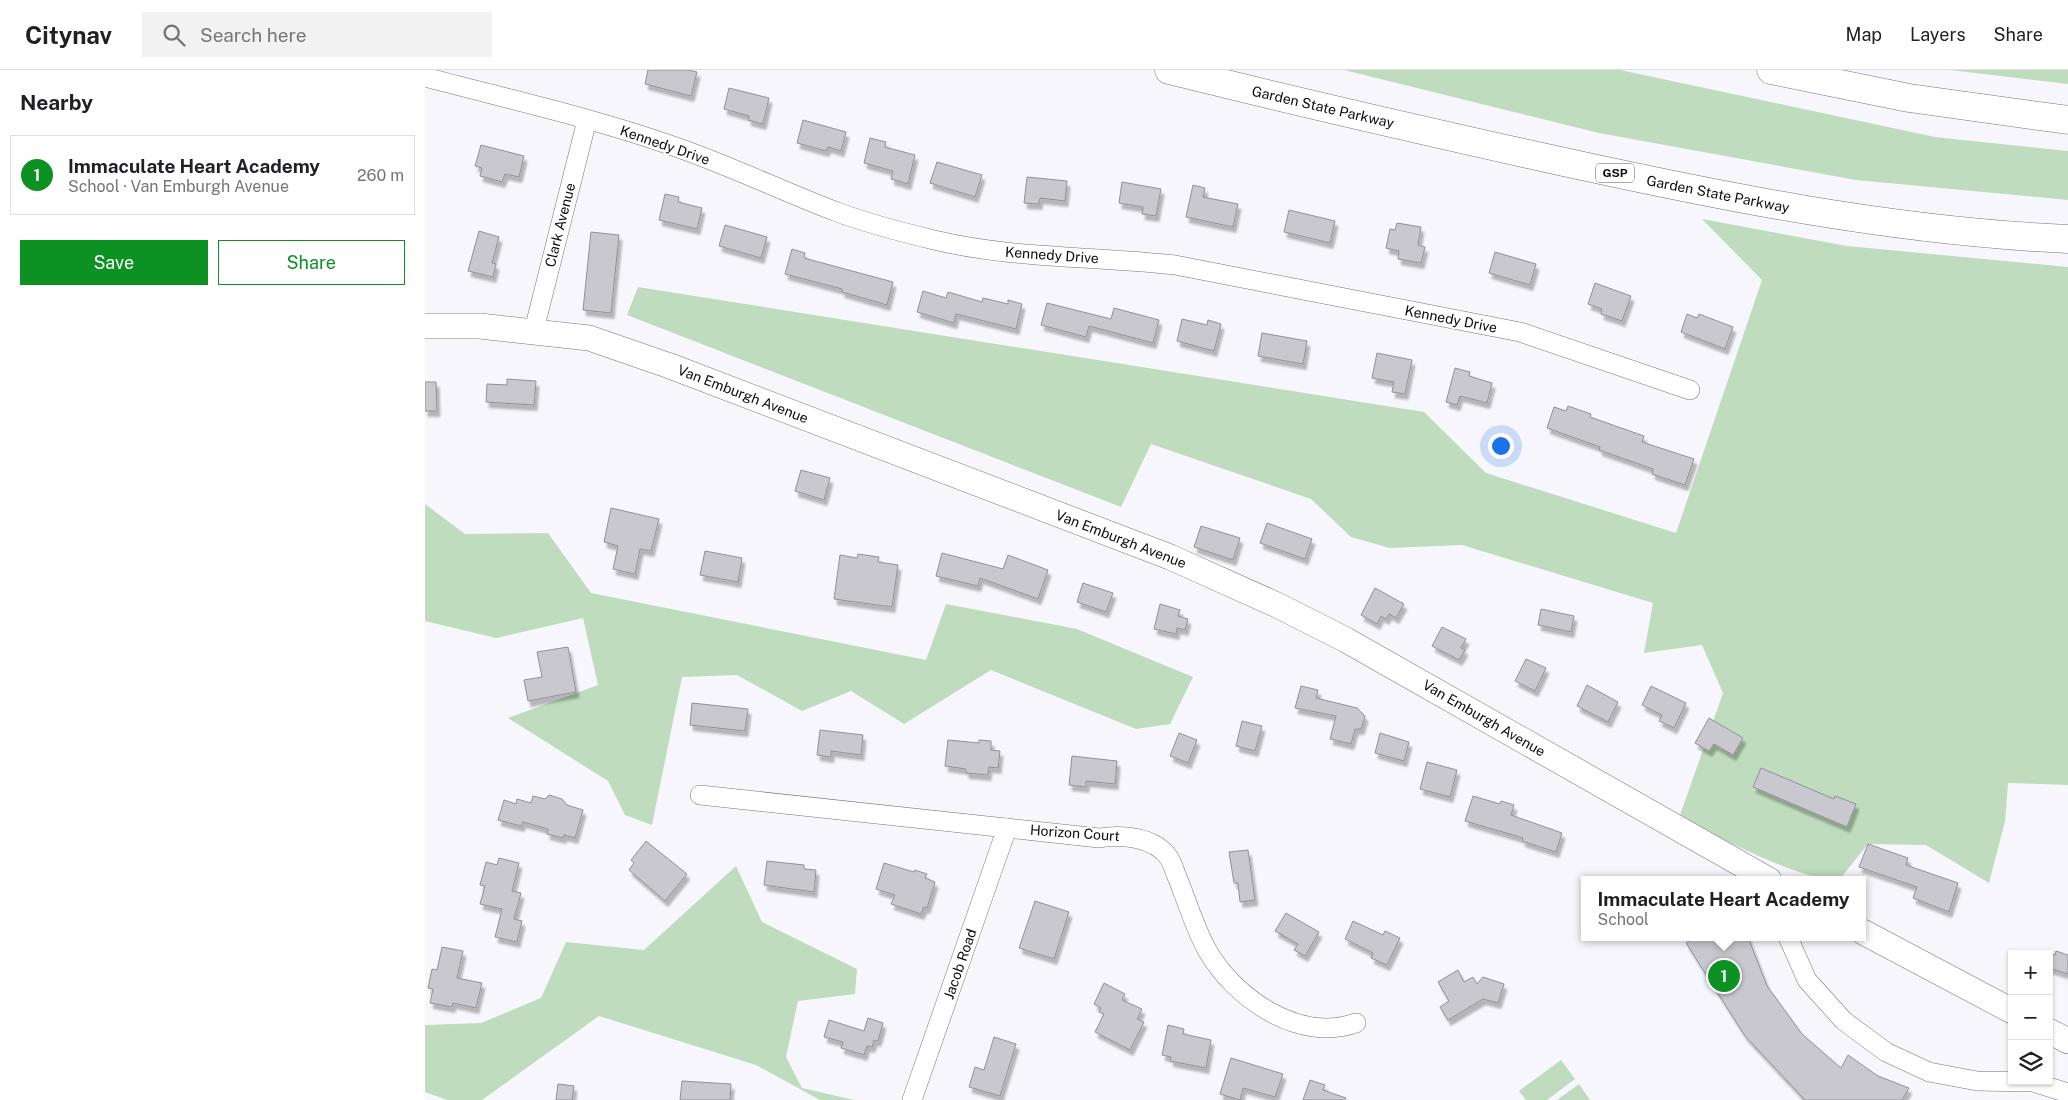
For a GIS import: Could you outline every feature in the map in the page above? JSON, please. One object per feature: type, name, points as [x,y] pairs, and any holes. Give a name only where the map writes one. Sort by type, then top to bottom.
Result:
[{"type":"highway","name":"Garden State Parkway","points":[[1169,70],[1470,141],[1774,205],[1890,223],[2068,239]]},
{"type":"highway","points":[[1771,70],[1909,98],[2068,120]]},
{"type":"main road","name":"Van Emburgh Avenue","points":[[425,326],[480,326],[534,330],[589,338],[670,366],[1211,575],[1346,640],[1762,876]]},
{"type":"main road","points":[[1866,934],[2008,1009]]},
{"type":"main road","points":[[2053,1033],[2068,1041]]},
{"type":"street","name":"Kennedy Drive","points":[[425,77],[669,144],[837,212],[937,241],[1031,254],[1175,265],[1519,332],[1689,390]]},
{"type":"street","name":"Clark Avenue","points":[[534,330],[587,120]]},
{"type":"street","name":"Horizon Court","points":[[700,795],[1099,838],[1126,836],[1156,847],[1169,858],[1207,950],[1224,973],[1241,991],[1280,1017],[1314,1027],[1341,1028],[1356,1023]]},
{"type":"street","name":"Jacob Road","points":[[912,1100],[1007,828]]},
{"type":"street","points":[[1790,941],[1807,980],[1844,1021],[1886,1052],[1929,1072],[1977,1081],[2033,1082],[2068,1093]]},
{"type":"green space","points":[[1344,70],[1620,70],[1935,137],[2068,151],[2068,200],[1856,180],[1599,133]]},
{"type":"green space","points":[[1950,70],[2068,70],[2068,84]]},
{"type":"green space","points":[[1702,219],[1847,246],[2068,267],[2068,785],[2008,783],[2005,821],[1989,883],[1926,845],[1868,844],[1842,876],[1814,876],[1758,856],[1679,818],[1723,693],[1702,645],[1644,653],[1653,603],[1462,545],[1390,548],[1351,537],[1311,499],[1151,444],[1121,507],[627,315],[638,287],[1424,412],[1486,473],[1676,533],[1762,280]]},
{"type":"green space","points":[[425,504],[465,534],[548,533],[591,593],[926,660],[946,604],[1077,629],[1193,677],[1170,724],[1136,729],[991,670],[904,724],[851,691],[802,711],[737,675],[682,677],[652,825],[625,815],[608,781],[508,718],[598,685],[583,618],[496,638],[425,621]]},
{"type":"green space","points":[[736,866],[762,922],[857,969],[855,994],[798,1001],[786,1057],[802,1088],[854,1100],[820,1100],[756,1065],[599,1016],[482,1100],[447,1100],[425,1092],[425,1025],[481,1023],[541,998],[566,942],[644,950]]},
{"type":"green space","points":[[1561,1060],[1575,1079],[1547,1100],[1526,1100],[1519,1091]]},
{"type":"green space","points":[[1579,1084],[1590,1100],[1557,1100]]},
{"type":"building","points":[[648,70],[688,70],[697,72],[691,96],[645,84]]},
{"type":"building","points":[[729,88],[769,98],[763,124],[748,120],[749,116],[724,109]]},
{"type":"building","points":[[803,120],[846,132],[841,151],[828,147],[826,151],[797,143]]},
{"type":"building","points":[[870,138],[886,142],[885,147],[915,155],[908,184],[891,179],[893,171],[864,163]]},
{"type":"building","points":[[481,145],[524,156],[519,177],[505,174],[502,182],[480,176],[482,168],[475,166]]},
{"type":"building","points":[[937,162],[982,175],[975,197],[930,183]]},
{"type":"building","points":[[1027,177],[1067,181],[1065,201],[1040,198],[1039,204],[1024,203]]},
{"type":"building","points":[[1122,182],[1161,189],[1156,216],[1142,214],[1143,207],[1119,203]]},
{"type":"building","points":[[1193,185],[1205,188],[1203,197],[1238,204],[1233,227],[1186,217]]},
{"type":"building","points":[[665,194],[679,197],[678,202],[702,208],[697,229],[659,220]]},
{"type":"building","points":[[1289,210],[1335,221],[1330,243],[1284,232]]},
{"type":"building","points":[[1397,223],[1421,227],[1418,245],[1425,247],[1421,263],[1398,259],[1399,251],[1386,248],[1390,229],[1395,230]]},
{"type":"building","points":[[725,225],[767,237],[761,258],[719,246]]},
{"type":"building","points":[[479,231],[499,237],[492,263],[496,264],[493,277],[468,271]]},
{"type":"building","points":[[591,232],[619,235],[611,313],[583,310]]},
{"type":"building","points":[[792,249],[805,253],[804,258],[893,282],[887,305],[842,292],[842,289],[785,274]]},
{"type":"building","points":[[1495,252],[1536,264],[1530,285],[1489,273]]},
{"type":"building","points":[[1595,283],[1631,296],[1622,321],[1601,314],[1602,309],[1588,304]]},
{"type":"building","points":[[923,291],[946,298],[948,292],[982,302],[983,298],[1008,304],[1008,300],[1022,304],[1016,329],[956,314],[954,323],[917,312]]},
{"type":"building","points":[[1047,303],[1111,319],[1114,308],[1159,320],[1153,343],[1089,326],[1086,337],[1041,325]]},
{"type":"building","points":[[1687,314],[1697,318],[1699,314],[1733,327],[1725,349],[1681,332]]},
{"type":"building","points":[[1182,319],[1207,325],[1208,320],[1221,324],[1214,351],[1177,341]]},
{"type":"building","points":[[1262,333],[1307,341],[1303,364],[1258,356]]},
{"type":"building","points":[[1377,353],[1412,360],[1405,394],[1392,392],[1394,382],[1372,378]]},
{"type":"building","points":[[1455,368],[1470,372],[1469,376],[1492,383],[1487,403],[1460,396],[1457,405],[1446,402]]},
{"type":"building","points":[[507,379],[536,381],[534,405],[486,402],[487,384],[507,385]]},
{"type":"building","points":[[425,382],[436,382],[437,411],[425,411]]},
{"type":"building","points":[[1568,406],[1591,414],[1590,417],[1644,436],[1642,442],[1694,459],[1685,485],[1652,474],[1653,469],[1599,450],[1600,447],[1547,428],[1554,407],[1566,411]]},
{"type":"building","points":[[801,470],[830,478],[824,500],[795,491]]},
{"type":"building","points":[[611,508],[659,519],[651,551],[640,549],[635,574],[613,569],[618,546],[604,542]]},
{"type":"building","points":[[1267,523],[1312,539],[1305,559],[1260,543]]},
{"type":"building","points":[[1201,526],[1240,538],[1233,560],[1194,547]]},
{"type":"building","points":[[705,551],[742,558],[738,582],[700,575]]},
{"type":"building","points":[[942,553],[1003,569],[1008,555],[1048,570],[1038,599],[980,578],[978,586],[936,576]]},
{"type":"building","points":[[858,554],[879,557],[878,562],[898,565],[892,607],[834,599],[840,555],[857,558]]},
{"type":"building","points":[[1083,583],[1113,593],[1106,612],[1077,602]]},
{"type":"building","points":[[1375,588],[1404,604],[1396,618],[1389,614],[1386,619],[1381,616],[1377,624],[1361,615]]},
{"type":"building","points":[[1160,604],[1180,610],[1178,616],[1188,619],[1185,630],[1177,628],[1176,634],[1154,629]]},
{"type":"building","points":[[1541,609],[1574,616],[1571,632],[1538,625]]},
{"type":"building","points":[[1442,627],[1466,639],[1461,648],[1465,650],[1459,660],[1432,646]]},
{"type":"building","points":[[568,647],[576,692],[528,701],[524,680],[542,677],[537,652]]},
{"type":"building","points":[[1526,659],[1546,668],[1535,691],[1515,681]]},
{"type":"building","points":[[1587,685],[1618,702],[1608,722],[1577,706]]},
{"type":"building","points":[[1301,686],[1318,690],[1316,698],[1357,708],[1365,716],[1361,729],[1355,729],[1351,744],[1330,739],[1336,716],[1295,708]]},
{"type":"building","points":[[1651,686],[1686,703],[1674,728],[1659,721],[1662,715],[1642,705]]},
{"type":"building","points":[[692,703],[748,709],[745,731],[690,725]]},
{"type":"building","points":[[1709,718],[1743,738],[1733,755],[1714,744],[1709,751],[1695,743]]},
{"type":"building","points":[[1242,721],[1262,726],[1255,751],[1236,746]]},
{"type":"building","points":[[820,730],[863,735],[861,755],[831,751],[831,757],[817,755]]},
{"type":"building","points":[[1179,733],[1197,740],[1188,763],[1170,756]]},
{"type":"building","points":[[1380,733],[1409,742],[1404,761],[1375,753]]},
{"type":"building","points":[[948,740],[979,743],[979,740],[991,741],[991,750],[1000,751],[998,768],[989,767],[988,775],[966,773],[966,769],[945,766]]},
{"type":"building","points":[[1072,756],[1117,761],[1115,784],[1086,781],[1086,787],[1069,785]]},
{"type":"building","points":[[1427,762],[1457,770],[1450,797],[1420,789]]},
{"type":"building","points":[[1761,768],[1834,799],[1835,796],[1856,804],[1847,827],[1753,787]]},
{"type":"building","points":[[549,795],[562,799],[567,805],[583,810],[575,838],[564,835],[563,838],[547,834],[548,829],[523,822],[521,826],[498,820],[504,800],[516,804],[517,799],[531,803],[533,796],[545,799]]},
{"type":"building","points":[[1473,796],[1500,804],[1501,801],[1514,805],[1511,815],[1562,833],[1556,852],[1522,841],[1523,838],[1465,821]]},
{"type":"building","points":[[646,841],[687,874],[665,901],[629,870],[634,863],[631,860]]},
{"type":"building","points":[[1868,844],[1908,858],[1906,865],[1958,883],[1949,912],[1913,898],[1917,887],[1859,867]]},
{"type":"building","points":[[1248,850],[1255,900],[1240,902],[1238,883],[1234,883],[1229,852]]},
{"type":"building","points":[[499,858],[519,863],[512,891],[521,893],[514,919],[522,921],[517,942],[495,937],[502,909],[480,904],[485,886],[480,885],[486,862],[497,865]]},
{"type":"building","points":[[767,861],[804,865],[804,869],[816,870],[814,892],[764,885]]},
{"type":"building","points":[[884,863],[927,874],[925,878],[935,882],[927,908],[924,907],[921,914],[891,904],[895,895],[876,889]]},
{"type":"building","points":[[1035,901],[1069,912],[1054,959],[1019,948]]},
{"type":"building","points":[[1286,913],[1319,932],[1305,956],[1294,950],[1298,944],[1275,931]]},
{"type":"building","points":[[1353,921],[1383,935],[1385,931],[1400,938],[1387,965],[1371,958],[1373,953],[1345,939]]},
{"type":"building","points":[[1689,941],[1750,941],[1767,986],[1802,1034],[1841,1068],[1848,1055],[1878,1076],[1909,1088],[1902,1100],[1805,1100],[1745,1036],[1686,943]]},
{"type":"building","points":[[442,947],[463,951],[457,978],[482,983],[476,1008],[453,1003],[452,1007],[430,1003],[433,989],[428,988],[432,969],[437,970]]},
{"type":"building","points":[[2056,951],[2068,955],[2068,974],[2053,969],[2053,954],[2055,955]]},
{"type":"building","points":[[1458,970],[1464,982],[1473,977],[1477,984],[1483,977],[1504,984],[1498,1003],[1483,999],[1448,1020],[1440,1007],[1449,1001],[1438,982]]},
{"type":"building","points":[[1104,983],[1125,994],[1122,1000],[1142,1009],[1137,1019],[1144,1022],[1130,1050],[1095,1032],[1104,1014],[1099,1012],[1101,1008],[1094,1004]]},
{"type":"building","points":[[868,1018],[883,1023],[878,1041],[874,1040],[872,1047],[867,1046],[864,1055],[841,1048],[843,1042],[824,1037],[829,1020],[864,1031]]},
{"type":"building","points":[[1168,1025],[1184,1029],[1183,1034],[1211,1040],[1206,1068],[1170,1061],[1171,1057],[1162,1055]]},
{"type":"building","points":[[994,1037],[1016,1044],[1000,1096],[969,1087],[975,1067],[984,1070]]},
{"type":"building","points":[[1231,1058],[1283,1074],[1275,1097],[1243,1088],[1240,1100],[1220,1094]]},
{"type":"building","points":[[1310,1080],[1325,1085],[1323,1090],[1346,1098],[1345,1100],[1303,1100]]},
{"type":"building","points":[[682,1081],[731,1084],[730,1100],[680,1100]]},
{"type":"building","points":[[558,1084],[574,1086],[572,1100],[556,1100]]},
{"type":"place","name":"Immaculate Heart Academy","points":[[1724,976]]}]
